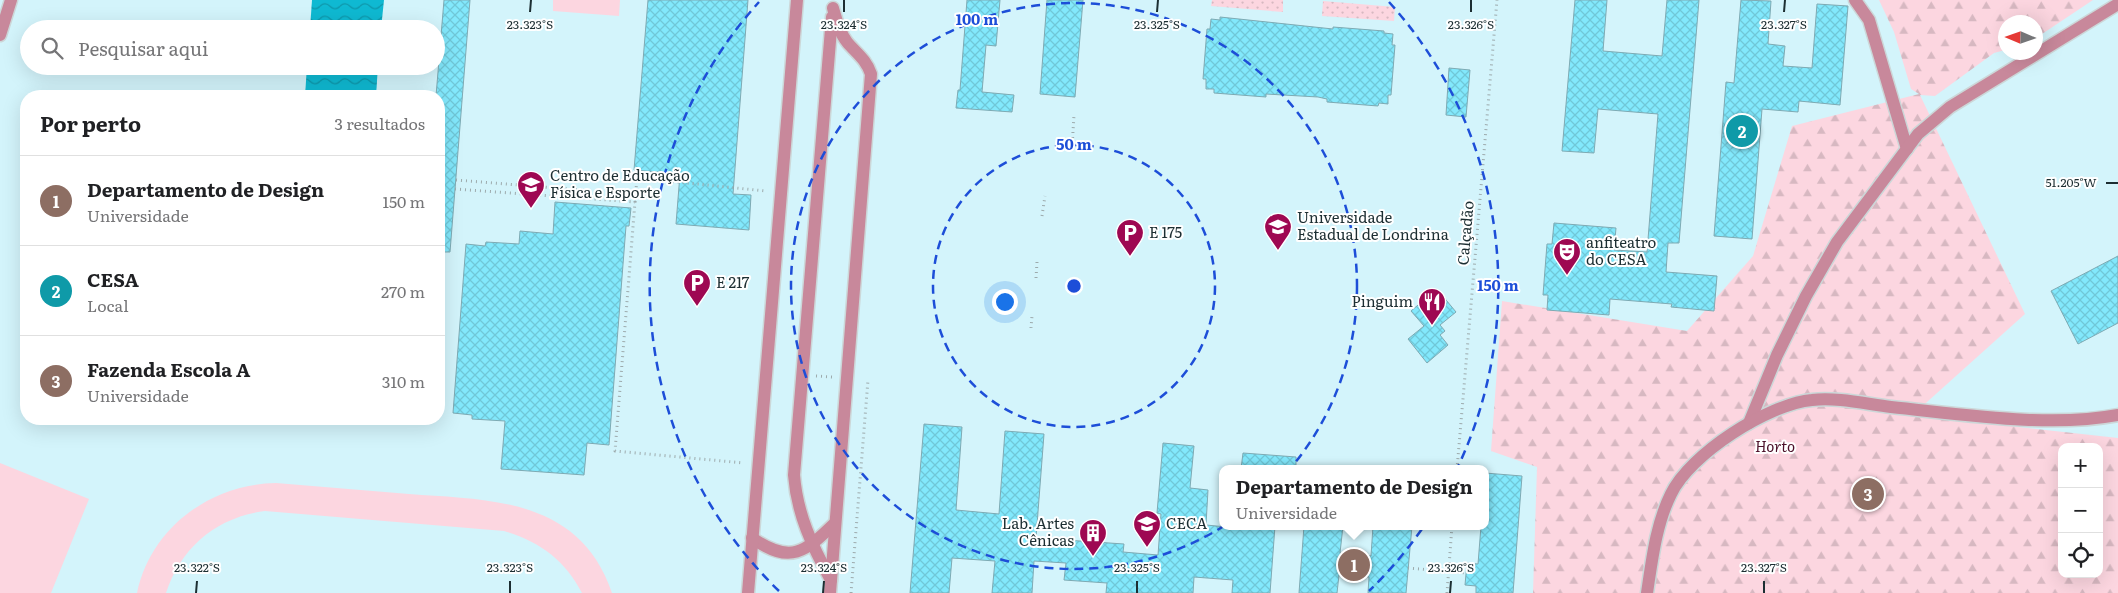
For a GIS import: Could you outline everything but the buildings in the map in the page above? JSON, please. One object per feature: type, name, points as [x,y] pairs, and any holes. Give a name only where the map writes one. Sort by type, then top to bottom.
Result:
[{"type":"street","points":[[0,35],[11,0]]},
{"type":"street","points":[[748,593],[797,0]]},
{"type":"street","points":[[1855,0],[1869,20],[1907,149]]},
{"type":"street","points":[[830,586],[871,74],[868,63],[847,42],[839,30],[834,4]]},
{"type":"street","points":[[830,586],[811,545],[799,509],[794,474],[834,4]]},
{"type":"street","points":[[1749,423],[1777,355],[1806,296],[1837,242],[1918,134],[1950,107],[2118,4]]},
{"type":"street","points":[[1647,593],[1659,528],[1671,493],[1692,466],[1724,439],[1779,407],[1812,400],[2010,417],[2070,420],[2118,415]]},
{"type":"street","points":[[752,538],[777,552],[786,554],[800,551],[811,545],[835,523]]},
{"type":"path","name":"Calçadão","points":[[1458,465],[1497,0]]},
{"type":"path","points":[[1072,148],[1074,115]]},
{"type":"path","points":[[650,179],[652,171]]},
{"type":"path","points":[[749,467],[745,463],[615,452],[637,178],[771,191]]},
{"type":"path","points":[[456,180],[581,190],[579,198]]},
{"type":"path","points":[[455,189],[635,202]]},
{"type":"path","points":[[1042,216],[1046,196]]},
{"type":"path","points":[[1036,278],[1037,262]]},
{"type":"path","points":[[1031,328],[1032,316]]},
{"type":"path","points":[[812,376],[832,377]]},
{"type":"path","points":[[851,593],[868,380]]},
{"type":"path","points":[[1447,593],[1452,530]]},
{"type":"path","points":[[1408,568],[1466,573]]},
{"type":"shaded area","name":"Universidade Estadual de Londrina","points":[[0,0],[2118,0],[2118,593],[0,593]]},
{"type":"green space","points":[[553,0],[620,0],[619,16],[553,11]]},
{"type":"green space","points":[[1212,0],[1283,0],[1283,12],[1211,6]]},
{"type":"green space","name":"Horto","points":[[1879,0],[2093,0],[2043,33],[2043,15],[1998,15],[1998,52],[1935,96],[1920,95],[2025,314],[1917,411],[2018,427],[2118,438],[2118,593],[1533,593],[1537,467],[1491,451],[1502,301],[1687,331],[1753,256],[1792,126],[1919,94],[1911,89],[1894,32]]},
{"type":"green space","points":[[1323,1],[1395,7],[1394,21],[1322,16]]},
{"type":"green space","points":[[0,463],[89,499],[51,593],[0,593]]},
{"type":"green space","points":[[276,483],[471,499],[501,503],[529,510],[555,522],[578,538],[597,562],[612,593],[582,593],[568,571],[550,553],[529,540],[504,531],[265,511],[231,520],[203,537],[191,548],[181,562],[166,593],[137,593],[144,569],[155,548],[170,529],[187,514],[207,501],[229,491],[252,485]]},
{"type":"water","points":[[312,0],[384,0],[382,20],[311,20]]},
{"type":"water","points":[[306,75],[377,75],[376,90],[305,90]]},
{"type":"place","name":"CESA","points":[[1742,131]]},
{"type":"place","name":"Centro de Educação Física e Esporte","points":[[531,209]]},
{"type":"place","name":"Universidade Estadual de Londrina","points":[[1278,251]]},
{"type":"place","name":"E 175","points":[[1130,257]]},
{"type":"place","name":"anfiteatro do CESA","points":[[1567,276]]},
{"type":"place","name":"E 217","points":[[697,307]]},
{"type":"place","name":"Pinguim","points":[[1432,326]]},
{"type":"place","name":"Fazenda Escola A","points":[[1868,494]]},
{"type":"place","name":"CECA","points":[[1147,548]]},
{"type":"place","name":"Lab. Artes Cênicas","points":[[1093,557]]},
{"type":"place","name":"Departamento de Design","points":[[1354,565]]}]
